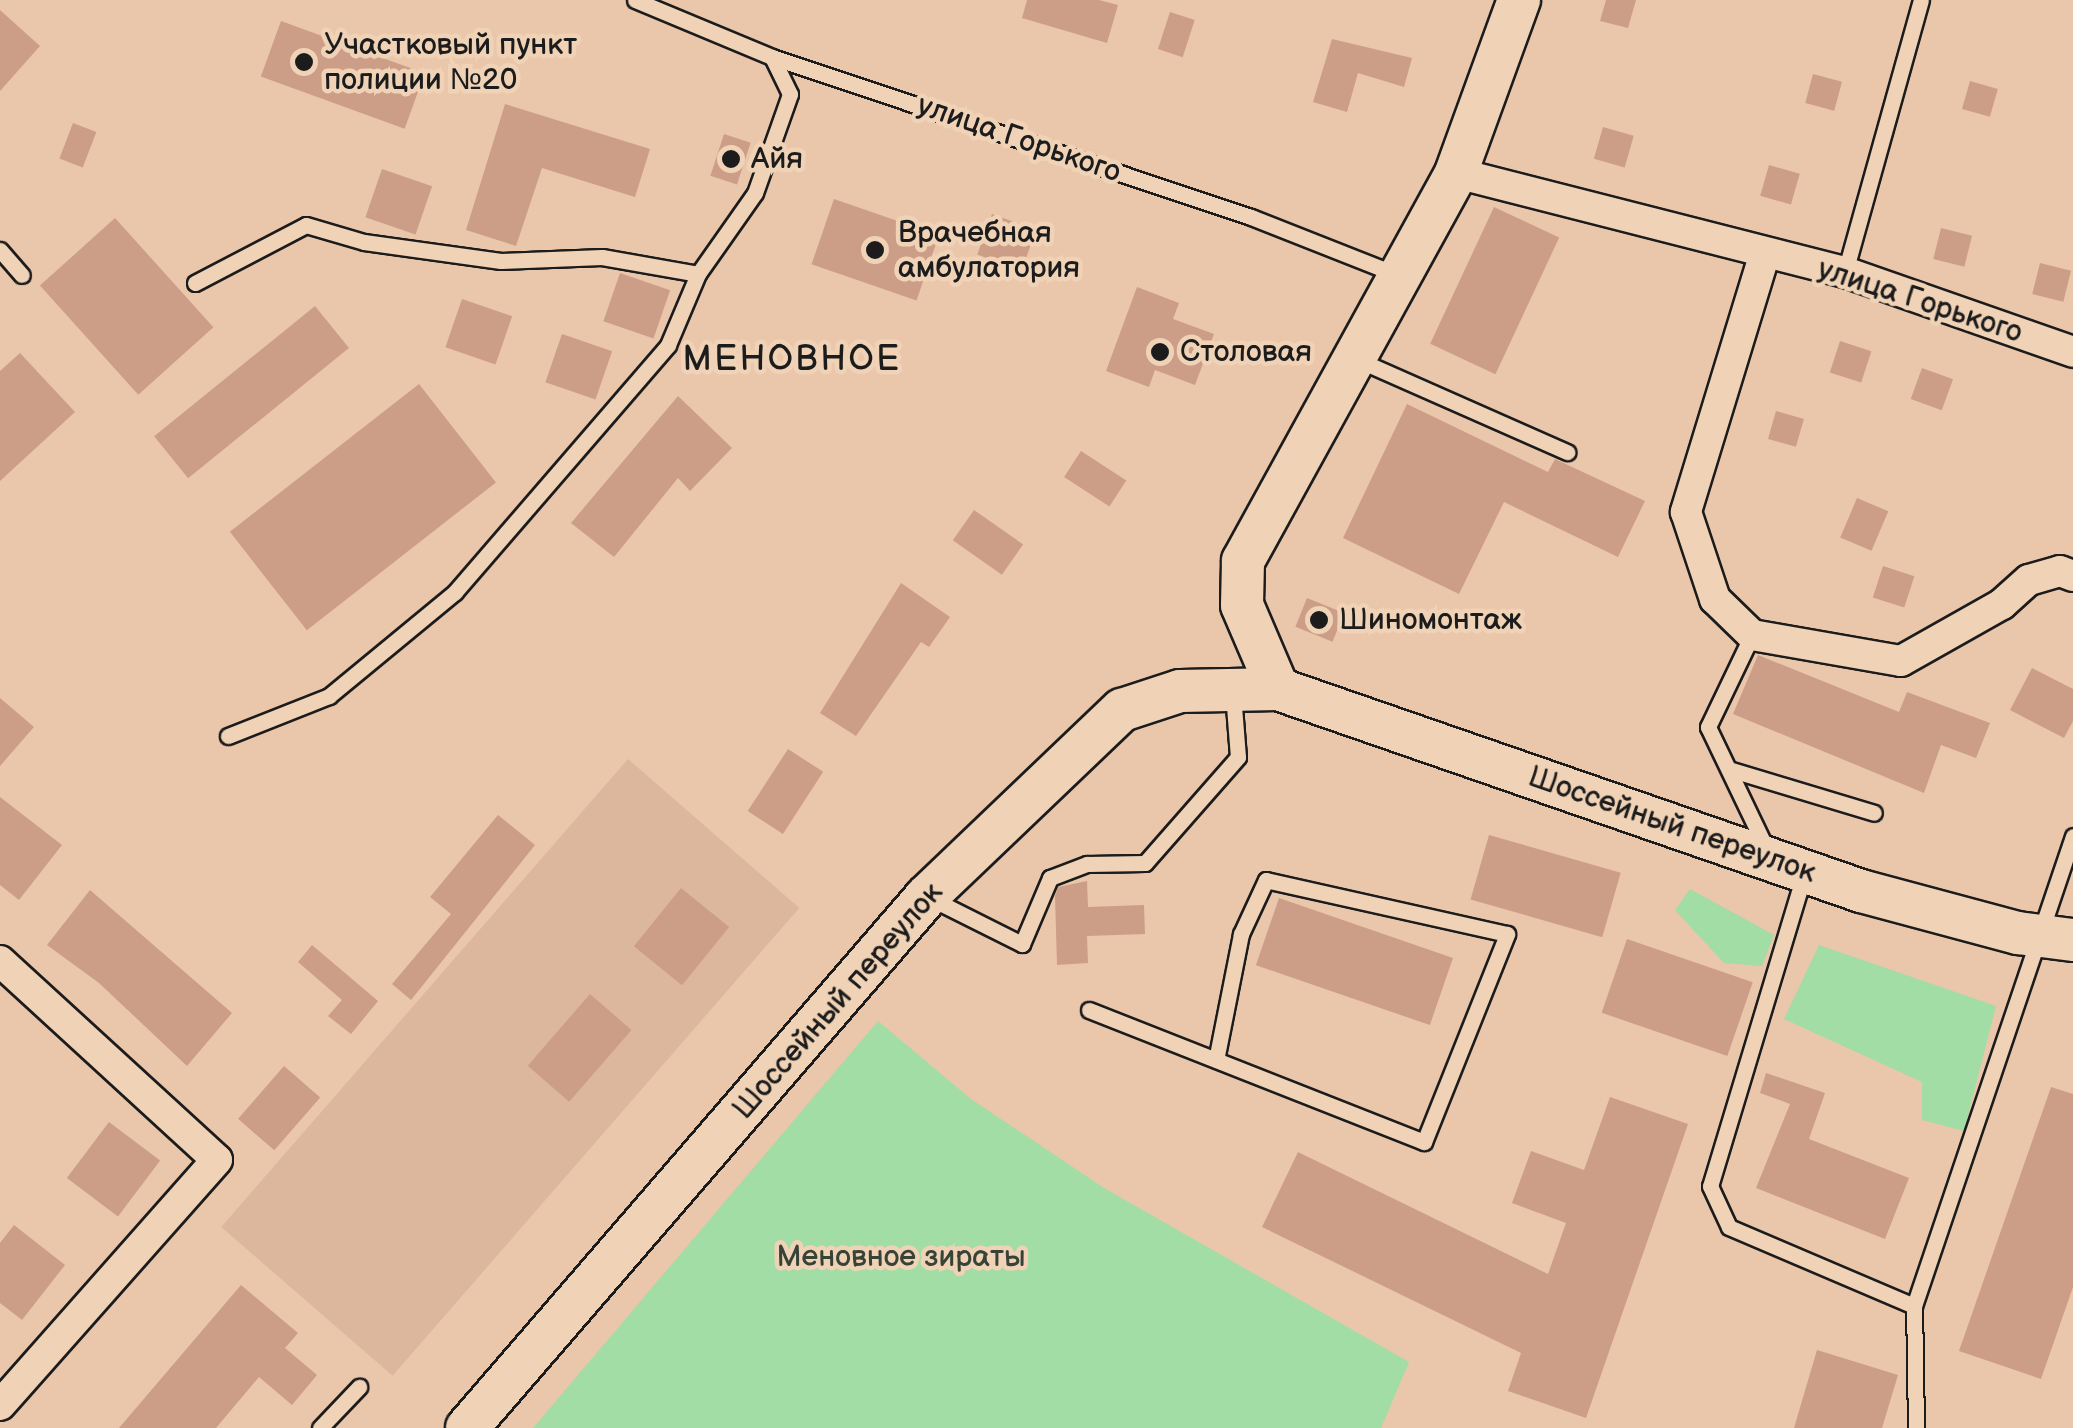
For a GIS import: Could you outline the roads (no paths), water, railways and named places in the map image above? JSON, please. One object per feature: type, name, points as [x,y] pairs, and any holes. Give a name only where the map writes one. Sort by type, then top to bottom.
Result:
[{"type":"main road","points":[[1278,689],[1242,605],[1244,561],[1352,357],[1404,278],[1456,173],[1519,0]]},
{"type":"main road","name":"Шоссейный переулок","points":[[467,1428],[926,897],[1122,710],[1180,691],[1278,689],[1788,866],[2056,938]]},
{"type":"street","name":"улица Горького","points":[[1456,173],[1845,272],[2073,352]]},
{"type":"street","points":[[1765,253],[1686,512],[1715,600],[1752,635],[1900,661],[2002,604],[2029,580],[2060,571],[2073,576]]},
{"type":"street","points":[[0,961],[217,1160],[0,1405]]},
{"type":"lane","name":"улица Горького","points":[[635,0],[672,6],[772,57],[1251,217],[1404,278]]},
{"type":"lane","points":[[1845,272],[1922,0]]},
{"type":"lane","points":[[228,736],[329,696],[456,592],[668,346],[698,274],[755,193],[790,94],[772,57]]},
{"type":"lane","points":[[195,283],[306,225],[364,242],[501,261],[602,258],[698,274]]},
{"type":"lane","points":[[0,250],[22,276]]},
{"type":"lane","points":[[1352,357],[1568,452]]},
{"type":"lane","points":[[1752,635],[1708,727],[1788,866],[1710,1186],[1729,1227],[1914,1306]]},
{"type":"lane","points":[[926,897],[1022,944],[1050,878],[1087,864],[1145,863],[1238,757],[1232,688]]},
{"type":"lane","points":[[1732,770],[1874,813]]},
{"type":"lane","points":[[1916,1428],[1914,1306],[2056,938],[2073,836]]},
{"type":"lane","points":[[1089,1010],[1424,1142],[1507,934],[1266,880],[1242,934],[1216,1060]]},
{"type":"lane","points":[[320,1428],[359,1387]]},
{"type":"place","name":"Участковый пункт полиции №20","points":[[304,62]]},
{"type":"place","name":"Айя","points":[[731,159]]},
{"type":"place","name":"Врачебная амбулатория","points":[[875,250]]},
{"type":"place","name":"Столовая","points":[[1160,352]]},
{"type":"place","name":"Шиномонтаж","points":[[1319,620]]},
{"type":"district","name":"МЕНОВНОЕ","points":[[792,360]]},
{"type":"park label","name":"Меновное зираты","points":[[901,1257]]}]
